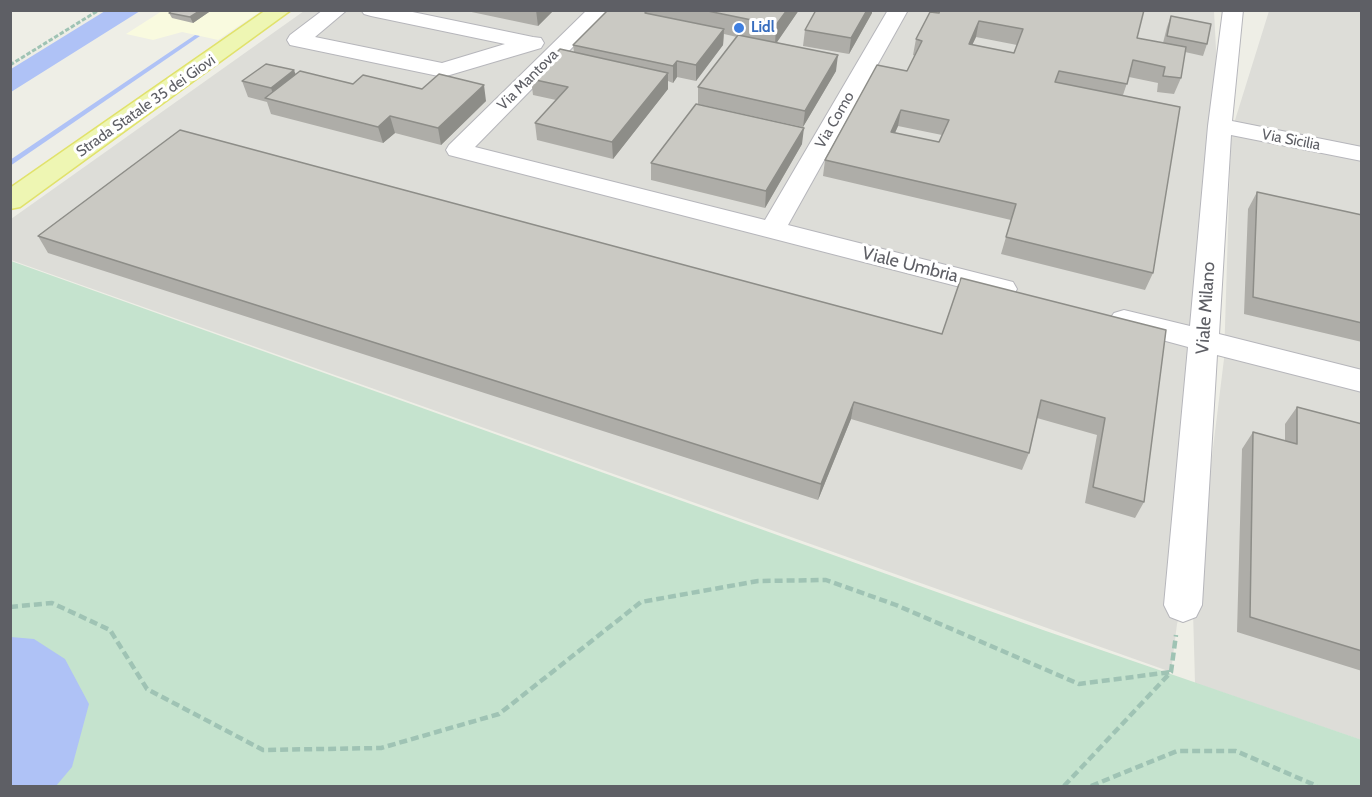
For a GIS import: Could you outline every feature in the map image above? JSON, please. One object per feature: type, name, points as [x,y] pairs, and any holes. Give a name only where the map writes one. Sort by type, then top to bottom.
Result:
[{"type":"main road","name":"Strada Statale 35 dei Giovi","points":[[10,201],[281,10]]},
{"type":"street","points":[[337,10],[298,40],[442,70],[533,43]]},
{"type":"street","points":[[371,10],[560,49]]},
{"type":"street","name":"Via Mantova","points":[[458,150],[599,10]]},
{"type":"street","name":"Via Como","points":[[772,230],[898,10]]},
{"type":"street","name":"Viale Milano","points":[[1183,605],[1220,126],[1233,10]]},
{"type":"street","name":"Via Sicilia","points":[[1220,126],[1362,154]]},
{"type":"street","name":"Viale Umbria","points":[[458,150],[1022,294]]},
{"type":"street","points":[[1101,314],[1362,381]]},
{"type":"path","points":[[10,65],[99,10]]},
{"type":"path","points":[[10,607],[52,603],[110,630],[147,689],[263,750],[381,748],[499,714],[640,602],[758,581],[826,580],[896,605],[1079,684],[1172,672]]},
{"type":"path","points":[[1064,786],[1172,672],[1177,624],[1183,605]]},
{"type":"path","points":[[1091,786],[1177,751],[1236,751],[1317,786]]},
{"type":"shaded area","points":[[162,11],[261,11],[218,40],[182,32],[153,40],[126,34]]},
{"type":"shaded area","points":[[304,11],[1214,11],[1220,126],[1183,605],[1177,624],[1171,672],[11,260],[11,219]]},
{"type":"shaded area","points":[[1269,11],[1361,11],[1361,740],[1195,683],[1193,610],[1224,359],[1231,133]]},
{"type":"shaded area","points":[[11,261],[1043,630],[1362,740],[1361,786],[11,786]]},
{"type":"water","points":[[105,11],[140,11],[11,92],[11,69]]},
{"type":"water","points":[[11,637],[34,639],[65,659],[89,704],[72,767],[56,786],[11,786]]},
{"type":"building","points":[[173,10],[201,10],[190,17],[169,13]]},
{"type":"building","points":[[608,10],[647,10],[645,13],[724,29],[696,65],[677,61],[673,66],[573,45]]},
{"type":"building","points":[[703,10],[787,10],[776,25]]},
{"type":"building","points":[[816,10],[867,10],[851,38],[805,30]]},
{"type":"building","points":[[940,10],[1144,10],[1137,38],[1186,47],[1181,78],[1163,76],[1165,67],[1133,60],[1127,84],[1059,71],[1055,82],[1180,107],[1153,273],[1006,237],[1016,204],[825,160],[877,65],[907,71],[922,41],[916,39],[930,12],[939,13]],"holes":[[[979,21],[1023,29],[1014,53],[969,44]],[[901,110],[949,120],[939,142],[891,132]]]},
{"type":"building","points":[[1171,16],[1211,24],[1207,44],[1167,36]]},
{"type":"building","points":[[738,35],[838,55],[805,111],[698,87]]},
{"type":"building","points":[[560,49],[668,73],[612,142],[535,123],[568,87],[531,79]]},
{"type":"building","points":[[266,64],[294,70],[271,88],[242,81]]},
{"type":"building","points":[[300,71],[353,84],[363,75],[422,89],[439,74],[484,85],[438,128],[390,116],[378,127],[265,98]]},
{"type":"building","points":[[696,104],[804,128],[766,191],[651,163]]},
{"type":"building","points":[[180,130],[942,334],[961,278],[1166,330],[1144,502],[1093,487],[1105,418],[1041,400],[1029,453],[854,402],[821,484],[38,236]]},
{"type":"building","points":[[1257,192],[1362,215],[1362,323],[1253,297]]},
{"type":"building","points":[[1297,407],[1362,424],[1362,651],[1250,617],[1253,432],[1297,444]]},
{"type":"waterway","points":[[10,164],[197,36]]},
{"type":"place","name":"Lidl","points":[[739,28]]}]
